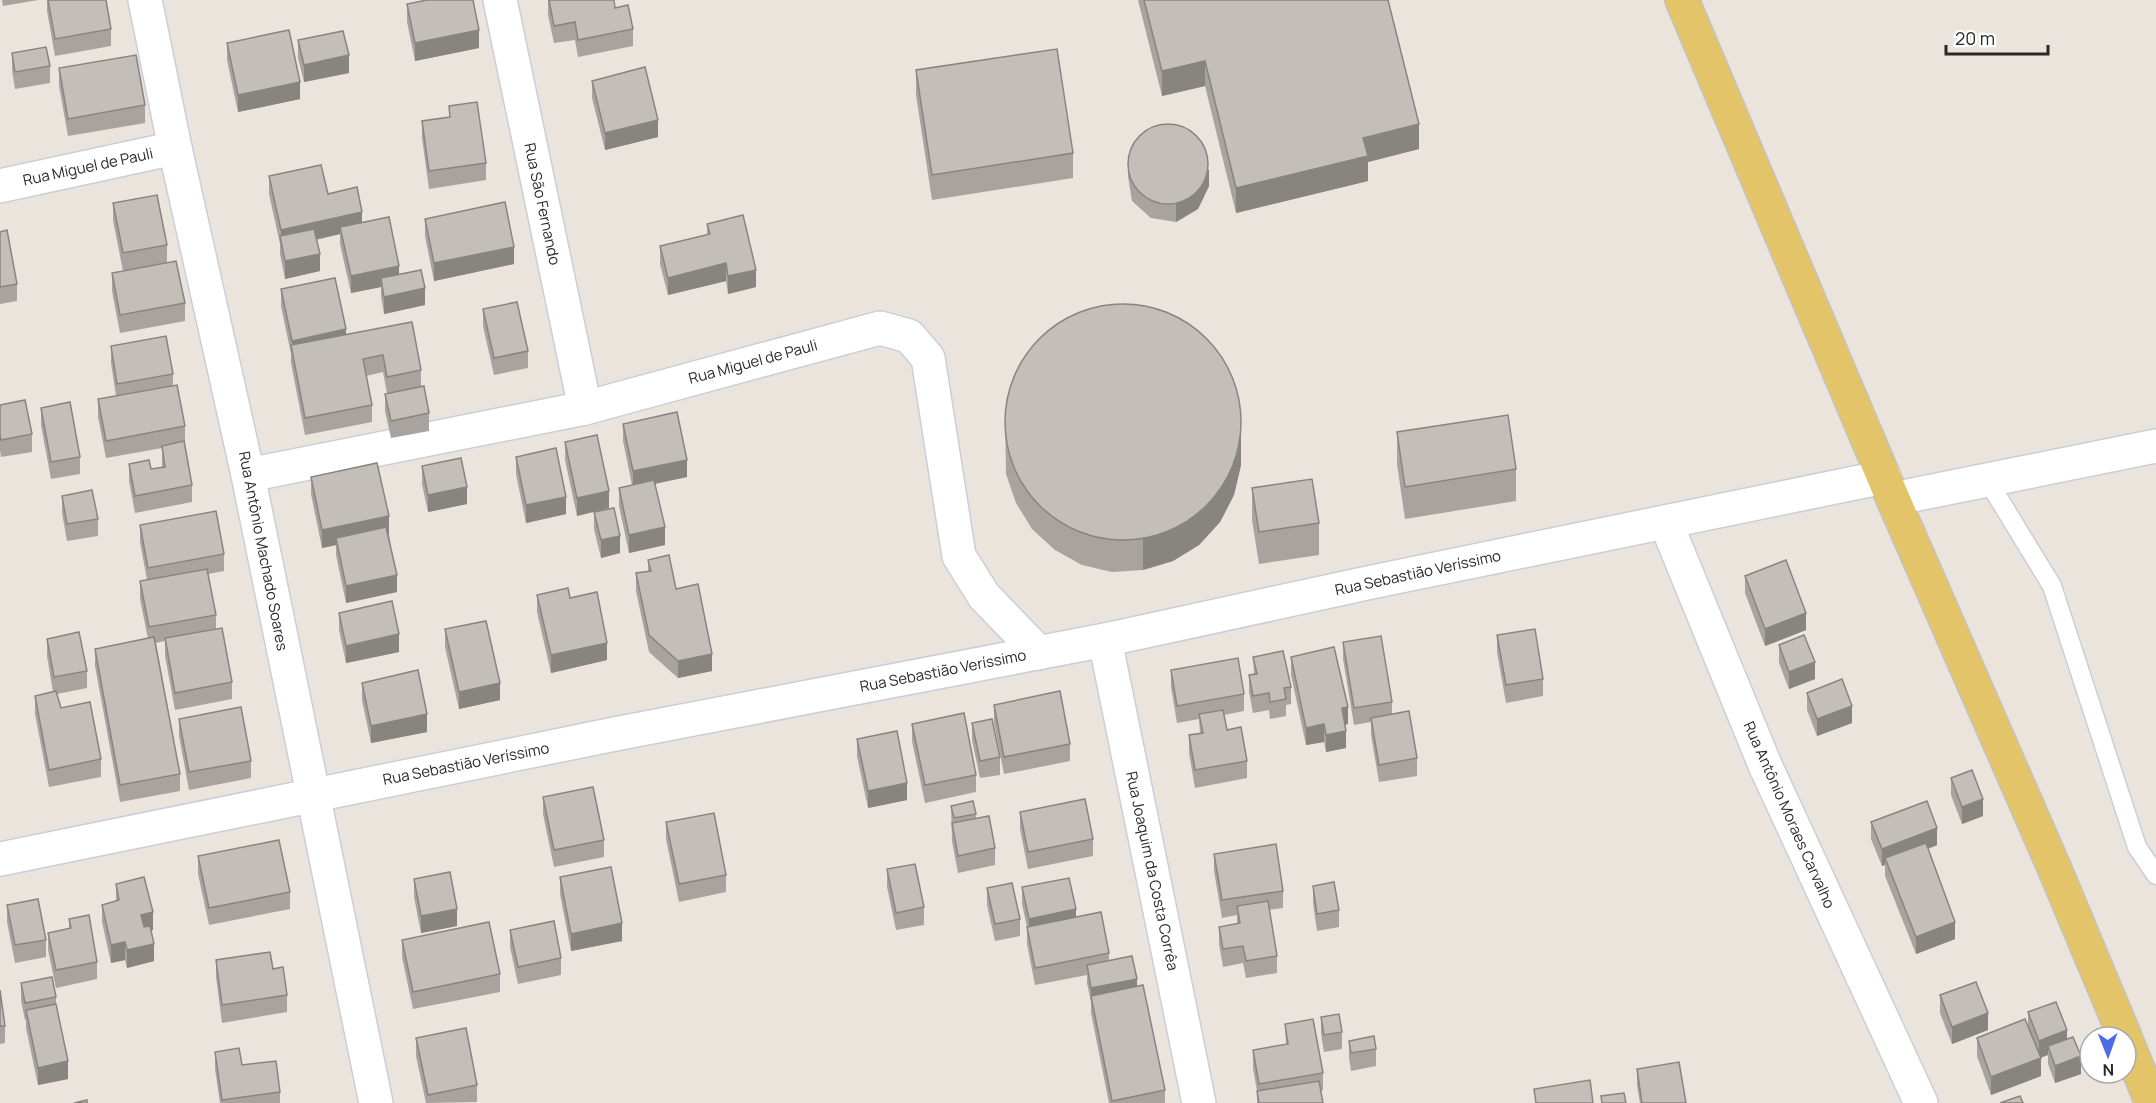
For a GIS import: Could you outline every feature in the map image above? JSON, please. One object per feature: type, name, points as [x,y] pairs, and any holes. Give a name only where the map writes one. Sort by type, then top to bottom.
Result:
[{"type":"main road","points":[[1682,0],[1888,488],[2053,865],[2119,1025]]},
{"type":"main road","points":[[2138,1070],[2152,1103]]},
{"type":"street","name":"Rua Antônio Machado Soares","points":[[145,0],[175,148],[249,475],[376,1103]]},
{"type":"street","name":"Rua São Fernando","points":[[500,0],[585,408]]},
{"type":"street","name":"Rua Miguel de Pauli","points":[[0,186],[175,148]]},
{"type":"street","name":"Rua Miguel de Pauli","points":[[249,475],[585,408],[880,328],[909,336],[928,358],[959,556],[984,596],[1039,653]]},
{"type":"street","name":"Rua Sebastião Veríssimo","points":[[0,859],[615,734],[1105,640],[1372,582],[1666,523],[1888,488],[1988,481],[2156,446]]},
{"type":"street","name":"Rua Antônio Moraes Carvalho","points":[[1666,523],[1765,765],[1921,1103]]},
{"type":"street","name":"Rua Joaquim da Costa Corrêa","points":[[1105,640],[1199,1103]]},
{"type":"lane","points":[[1988,481],[2052,586],[2137,847],[2156,875]]},
{"type":"building","points":[[48,0],[106,0],[111,29],[55,39]]},
{"type":"building","points":[[427,0],[473,0],[479,30],[415,43],[407,4]]},
{"type":"building","points":[[549,0],[614,0],[615,8],[628,5],[633,29],[578,40],[575,22],[554,26]]},
{"type":"building","points":[[1144,0],[1388,0],[1419,124],[1363,138],[1368,156],[1236,188],[1205,61],[1162,71]]},
{"type":"building","points":[[289,30],[300,82],[238,95],[227,43]]},
{"type":"building","points":[[343,31],[349,55],[304,65],[298,40]]},
{"type":"building","points":[[46,47],[50,66],[15,72],[12,53]]},
{"type":"building","points":[[1057,49],[1073,153],[932,175],[916,70]]},
{"type":"building","points":[[136,55],[145,105],[68,119],[59,68]]},
{"type":"building","points":[[645,67],[658,120],[605,133],[592,81]]},
{"type":"building","points":[[477,102],[486,163],[429,171],[422,121],[450,117],[449,106]]},
{"type":"building","points":[[1168,124],[1183,127],[1196,136],[1205,149],[1208,164],[1205,179],[1196,192],[1183,201],[1168,204],[1153,201],[1140,192],[1131,179],[1128,164],[1131,149],[1140,136],[1153,127]]},
{"type":"building","points":[[321,165],[328,194],[357,187],[362,212],[281,230],[269,176]]},
{"type":"building","points":[[157,195],[167,245],[123,253],[113,203]]},
{"type":"building","points":[[505,202],[514,247],[434,263],[425,219]]},
{"type":"building","points":[[743,215],[756,270],[728,276],[726,263],[668,278],[660,246],[710,234],[707,224]]},
{"type":"building","points":[[389,217],[399,266],[351,276],[340,227]]},
{"type":"building","points":[[314,229],[320,254],[285,261],[280,236]]},
{"type":"building","points":[[7,230],[17,284],[0,287],[0,232]]},
{"type":"building","points":[[176,261],[185,303],[120,315],[112,273]]},
{"type":"building","points":[[421,270],[425,288],[384,297],[381,278]]},
{"type":"building","points":[[335,278],[346,329],[292,341],[281,289]]},
{"type":"building","points":[[517,302],[528,351],[494,358],[483,309]]},
{"type":"building","points":[[1123,304],[1168,313],[1198,331],[1214,347],[1227,367],[1236,388],[1241,422],[1232,467],[1214,497],[1198,513],[1178,526],[1157,535],[1123,540],[1078,531],[1048,513],[1032,497],[1019,477],[1010,456],[1005,422],[1014,377],[1032,347],[1048,331],[1068,318],[1089,309]]},
{"type":"building","points":[[412,322],[421,370],[387,377],[383,355],[363,359],[372,405],[305,418],[291,345]]},
{"type":"building","points":[[166,336],[173,374],[117,384],[111,346]]},
{"type":"building","points":[[177,385],[185,426],[106,441],[98,399]]},
{"type":"building","points":[[424,386],[429,413],[391,421],[385,394]]},
{"type":"building","points":[[25,400],[32,434],[1,440],[0,405]]},
{"type":"building","points":[[70,402],[80,457],[51,462],[41,408]]},
{"type":"building","points":[[677,412],[687,460],[633,471],[623,424]]},
{"type":"building","points":[[1508,415],[1516,469],[1405,487],[1397,432]]},
{"type":"building","points":[[597,435],[609,491],[577,498],[565,442]]},
{"type":"building","points":[[184,441],[192,485],[135,496],[129,464],[149,460],[151,469],[165,467],[162,446]]},
{"type":"building","points":[[556,448],[566,497],[526,505],[516,457]]},
{"type":"building","points":[[461,458],[467,487],[428,495],[422,466]]},
{"type":"building","points":[[377,463],[389,516],[322,530],[311,477]]},
{"type":"building","points":[[1312,479],[1319,523],[1259,532],[1252,488]]},
{"type":"building","points":[[654,480],[665,527],[629,535],[619,488]]},
{"type":"building","points":[[92,490],[98,519],[67,524],[62,496]]},
{"type":"building","points":[[614,508],[620,536],[601,540],[594,512]]},
{"type":"building","points":[[216,511],[224,554],[148,568],[140,525]]},
{"type":"building","points":[[386,527],[397,575],[346,586],[336,538]]},
{"type":"building","points":[[669,555],[676,589],[698,584],[712,654],[678,661],[649,635],[636,573],[651,571],[648,560]]},
{"type":"building","points":[[1786,560],[1806,613],[1765,629],[1745,576]]},
{"type":"building","points":[[207,569],[216,615],[149,627],[140,581]]},
{"type":"building","points":[[568,588],[570,598],[597,592],[607,643],[551,655],[537,595]]},
{"type":"building","points":[[392,601],[399,634],[346,646],[339,613]]},
{"type":"building","points":[[486,621],[500,683],[459,692],[445,629]]},
{"type":"building","points":[[222,628],[232,682],[175,693],[165,638]]},
{"type":"building","points":[[1535,629],[1543,679],[1506,685],[1497,635]]},
{"type":"building","points":[[79,632],[87,671],[54,677],[47,639]]},
{"type":"building","points":[[1804,635],[1815,662],[1789,672],[1779,645]]},
{"type":"building","points":[[1381,636],[1392,702],[1354,708],[1343,642]]},
{"type":"building","points":[[154,637],[180,774],[120,785],[95,649]]},
{"type":"building","points":[[1334,647],[1348,707],[1342,708],[1346,731],[1326,735],[1324,724],[1306,728],[1291,657]]},
{"type":"building","points":[[1283,651],[1291,687],[1284,688],[1286,699],[1270,702],[1269,693],[1253,696],[1249,675],[1257,674],[1253,657]]},
{"type":"building","points":[[1238,658],[1244,694],[1177,706],[1171,670]]},
{"type":"building","points":[[418,670],[427,714],[371,726],[362,683]]},
{"type":"building","points":[[1842,679],[1852,706],[1817,719],[1807,693]]},
{"type":"building","points":[[56,691],[61,708],[90,702],[101,759],[49,770],[35,696]]},
{"type":"building","points":[[1060,691],[1070,744],[1004,757],[994,705]]},
{"type":"building","points":[[241,707],[251,761],[189,772],[179,719]]},
{"type":"building","points":[[1223,710],[1227,730],[1241,727],[1247,761],[1195,770],[1189,735],[1203,733],[1199,714]]},
{"type":"building","points":[[1409,711],[1417,758],[1379,765],[1371,718]]},
{"type":"building","points":[[964,713],[976,775],[925,785],[912,724]]},
{"type":"building","points":[[992,719],[1000,757],[980,761],[972,723]]},
{"type":"building","points":[[897,731],[907,783],[868,791],[857,739]]},
{"type":"building","points":[[1972,770],[1983,799],[1962,807],[1951,778]]},
{"type":"building","points":[[593,787],[604,840],[554,850],[543,797]]},
{"type":"building","points":[[1085,799],[1093,839],[1028,852],[1020,812]]},
{"type":"building","points":[[973,801],[976,814],[954,818],[951,806]]},
{"type":"building","points":[[1927,801],[1937,828],[1882,849],[1871,822]]},
{"type":"building","points":[[714,813],[726,875],[679,884],[666,822]]},
{"type":"building","points":[[989,816],[995,848],[958,856],[952,823]]},
{"type":"building","points":[[279,840],[290,892],[209,908],[198,856]]},
{"type":"building","points":[[1926,843],[1955,922],[1916,937],[1885,858]]},
{"type":"building","points":[[1276,844],[1283,891],[1222,900],[1214,854]]},
{"type":"building","points":[[915,864],[924,907],[896,913],[887,869]]},
{"type":"building","points":[[611,867],[622,923],[571,934],[560,877]]},
{"type":"building","points":[[450,872],[457,909],[421,916],[414,879]]},
{"type":"building","points":[[144,877],[153,912],[141,915],[144,927],[150,926],[154,944],[127,950],[125,942],[111,945],[102,905],[119,900],[116,884]]},
{"type":"building","points":[[1069,878],[1076,909],[1029,919],[1022,887]]},
{"type":"building","points":[[1334,882],[1339,910],[1317,914],[1313,886]]},
{"type":"building","points":[[1012,883],[1020,919],[995,924],[987,888]]},
{"type":"building","points":[[38,899],[46,940],[15,945],[7,905]]},
{"type":"building","points":[[1268,901],[1277,956],[1246,961],[1243,946],[1223,949],[1219,927],[1240,923],[1237,906]]},
{"type":"building","points":[[1101,912],[1109,953],[1035,968],[1027,927]]},
{"type":"building","points":[[89,915],[97,962],[56,970],[48,933],[71,928],[69,919]]},
{"type":"building","points":[[554,921],[561,958],[518,967],[510,930]]},
{"type":"building","points":[[489,922],[500,974],[413,992],[402,940]]},
{"type":"building","points":[[270,952],[273,969],[283,967],[287,995],[222,1005],[216,960]]},
{"type":"building","points":[[1132,956],[1137,979],[1091,988],[1087,965]]},
{"type":"building","points":[[52,977],[56,997],[25,1003],[21,983]]},
{"type":"building","points":[[1976,982],[1988,1013],[1952,1027],[1940,995]]},
{"type":"building","points":[[1143,985],[1165,1090],[1112,1101],[1091,996]]},
{"type":"building","points":[[0,990],[5,1026],[0,1026]]},
{"type":"building","points":[[2056,1002],[2067,1030],[2039,1041],[2028,1012]]},
{"type":"building","points":[[56,1004],[68,1061],[38,1068],[26,1010]]},
{"type":"building","points":[[1339,1014],[1342,1032],[1324,1035],[1321,1017]]},
{"type":"building","points":[[1313,1019],[1323,1073],[1259,1084],[1253,1050],[1288,1044],[1285,1024]]},
{"type":"building","points":[[2025,1019],[2041,1058],[1991,1077],[1977,1038]]},
{"type":"building","points":[[466,1028],[477,1085],[428,1095],[416,1038]]},
{"type":"building","points":[[1374,1036],[1376,1049],[1351,1053],[1349,1041]]},
{"type":"building","points":[[2073,1037],[2078,1049],[2078,1057],[2055,1066],[2048,1046]]},
{"type":"building","points":[[239,1048],[242,1065],[276,1061],[280,1092],[222,1100],[215,1052]]},
{"type":"building","points":[[1679,1062],[1686,1103],[1642,1103],[1637,1069]]},
{"type":"building","points":[[1590,1080],[1593,1103],[1536,1103],[1534,1089]]},
{"type":"building","points":[[1319,1081],[1323,1103],[1259,1103],[1257,1091]]},
{"type":"building","points":[[1624,1093],[1626,1103],[1602,1103],[1601,1096]]},
{"type":"building","points":[[2020,1096],[2023,1103],[2000,1103]]}]
